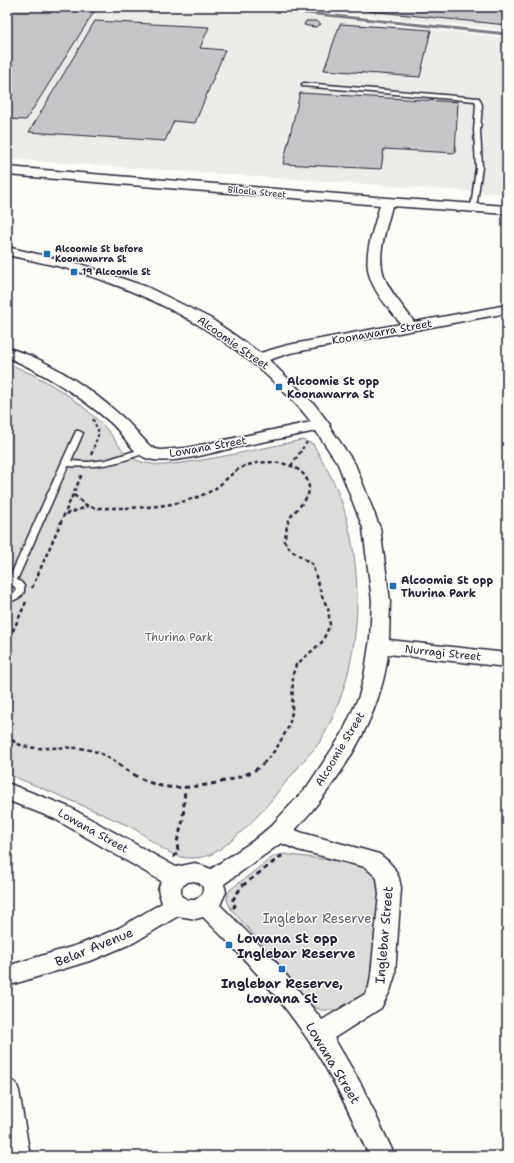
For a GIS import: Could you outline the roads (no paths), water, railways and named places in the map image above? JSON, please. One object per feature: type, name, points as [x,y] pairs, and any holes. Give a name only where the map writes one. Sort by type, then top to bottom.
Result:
[{"type":"street","name":"Biloela Street","points":[[7,171],[387,202],[507,210]]},
{"type":"street","points":[[387,202],[375,257],[374,269],[378,280],[412,327]]},
{"type":"street","name":"Alcoomie Street","points":[[7,251],[76,268],[122,282],[150,293],[205,322],[258,358],[300,396],[317,431],[334,442],[359,490],[370,523],[377,556],[381,591],[381,620],[375,676],[366,703],[350,736],[329,771],[310,798],[278,832],[211,881]]},
{"type":"street","name":"Koonawarra Street","points":[[258,358],[288,349],[507,309]]},
{"type":"street","points":[[7,352],[35,364],[78,389],[116,419],[144,450]]},
{"type":"street","name":"Lowana Street","points":[[144,450],[151,454],[173,455],[317,431]]},
{"type":"street","name":"Nurragi Street","points":[[379,646],[507,660]]},
{"type":"street","name":"Lowana Street","points":[[7,791],[62,813],[173,869]]},
{"type":"street","name":"Inglebar Street","points":[[278,832],[298,841],[371,860],[380,866],[387,874],[389,883],[390,894],[383,975],[382,985],[378,994],[373,1001],[318,1035]]},
{"type":"street","points":[[173,869],[202,874],[211,881],[215,888],[215,895],[212,901],[207,906],[193,911],[185,910],[177,906],[170,898],[168,891],[173,869]]},
{"type":"street","name":"Belar Avenue","points":[[7,976],[85,953],[127,935],[177,906]]},
{"type":"street","name":"Lowana Street","points":[[207,906],[290,995],[318,1035],[344,1077],[382,1156]]},
{"type":"street","points":[[7,1091],[18,1156]]},
{"type":"lane","points":[[304,85],[477,98],[479,105],[477,130],[479,167],[474,208]]},
{"type":"lane","points":[[7,599],[16,596],[21,592],[20,586],[9,582],[79,433]]},
{"type":"lane","points":[[66,463],[86,465],[117,461],[144,450]]},
{"type":"waterway","points":[[249,7],[507,34]]},
{"type":"place","name":"Alcoomie St before Koonawarra St","points":[[47,254]]},
{"type":"place","name":"19 Alcoomie St","points":[[74,272]]},
{"type":"place","name":"Alcoomie St opp Koonawarra St","points":[[279,387]]},
{"type":"place","name":"Alcoomie St opp Thurina Park","points":[[393,586]]},
{"type":"place","name":"Lowana St opp Inglebar Reserve","points":[[229,945]]},
{"type":"place","name":"Inglebar Reserve, Lowana St","points":[[282,969]]},
{"type":"park label","name":"Thurina Park","points":[[179,637]]},
{"type":"park label","name":"Inglebar Reserve","points":[[317,918]]}]
